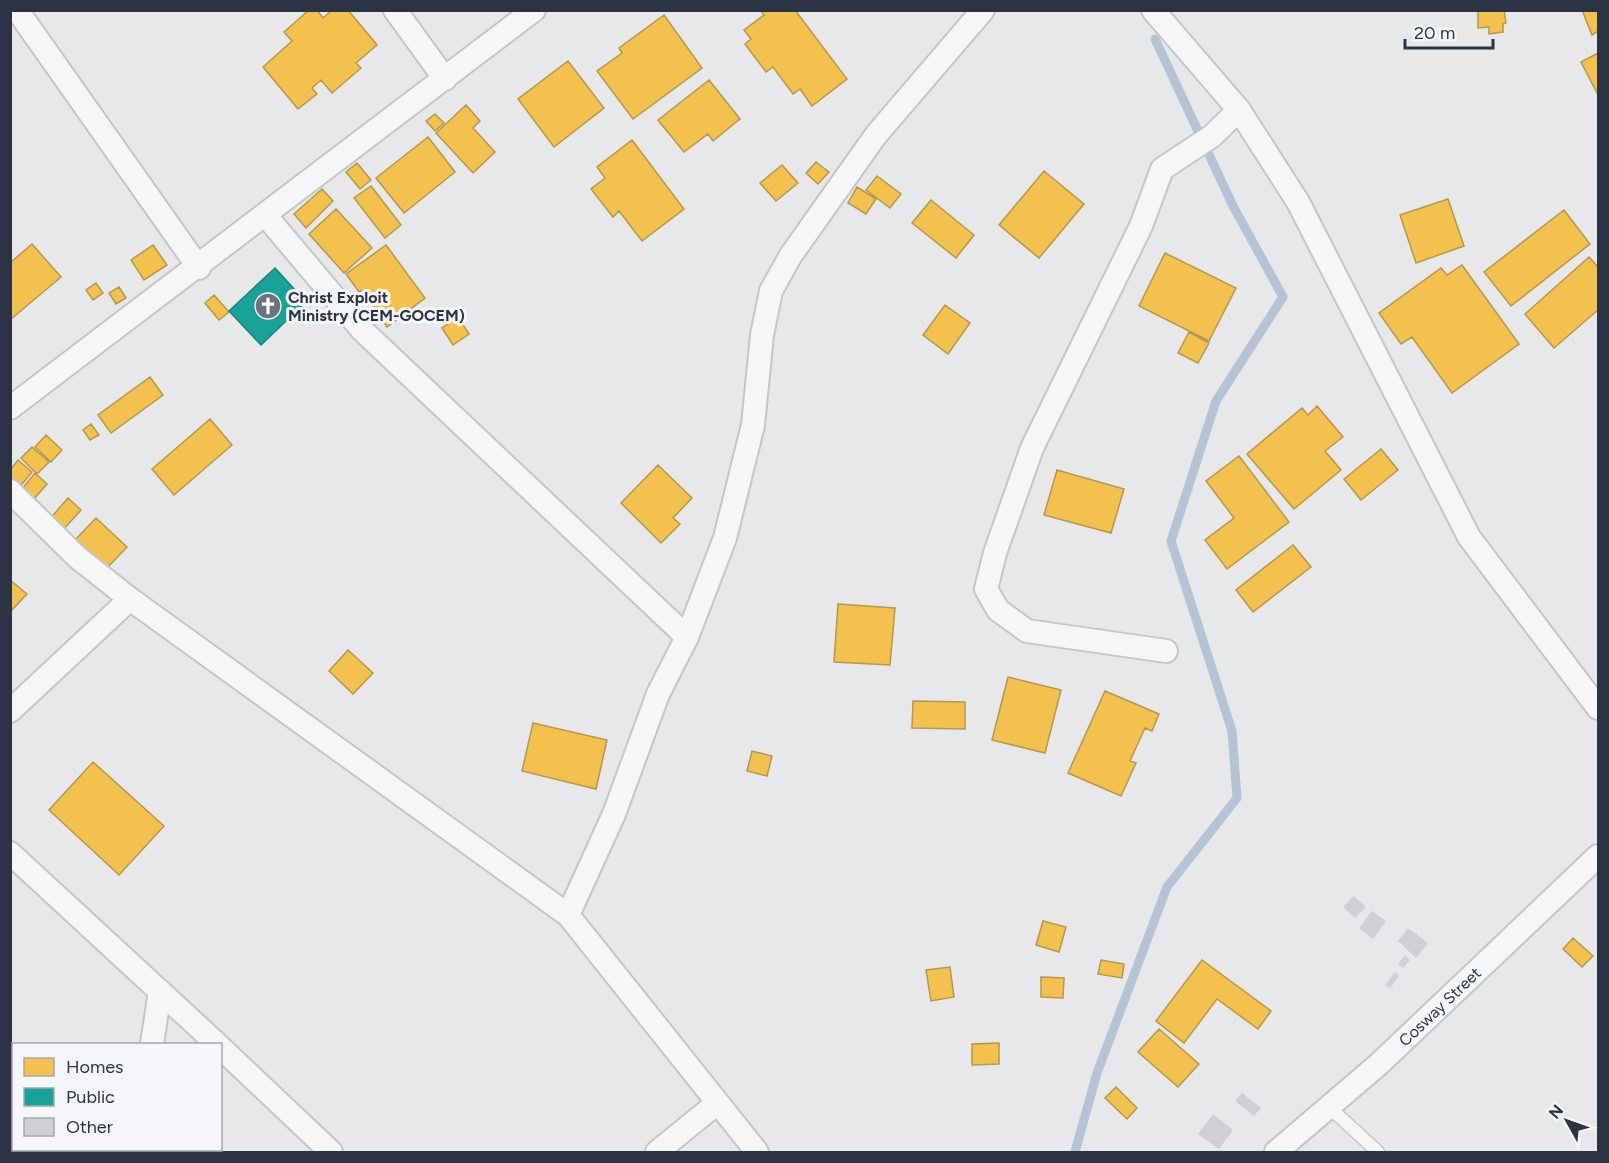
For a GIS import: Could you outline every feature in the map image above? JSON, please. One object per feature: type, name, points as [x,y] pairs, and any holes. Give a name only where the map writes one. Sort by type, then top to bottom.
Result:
[{"type":"street","points":[[17,10],[199,268]]},
{"type":"street","points":[[395,10],[445,79]]},
{"type":"street","points":[[10,408],[199,268],[534,10]]},
{"type":"street","points":[[568,915],[614,814],[658,694],[687,637],[725,538],[750,436],[762,335],[771,291],[791,255],[876,135],[983,10]]},
{"type":"street","points":[[1153,10],[1239,110],[1298,202],[1469,537],[1599,708]]},
{"type":"street","points":[[1166,651],[1027,631],[998,610],[986,589],[995,554],[1032,448],[1141,226],[1162,169],[1212,136],[1239,110]]},
{"type":"street","points":[[266,216],[362,330],[687,637]]},
{"type":"street","points":[[10,491],[77,557],[130,599],[568,915],[716,1104],[757,1152]]},
{"type":"street","points":[[10,711],[130,599]]},
{"type":"street","points":[[10,853],[216,1043]]},
{"type":"street","name":"Cosway Street","points":[[1276,1152],[1387,1056],[1599,856]]},
{"type":"street","points":[[152,1043],[160,991]]},
{"type":"street","points":[[222,1052],[229,1065],[331,1152]]},
{"type":"street","points":[[657,1152],[716,1104]]},
{"type":"lane","points":[[1329,1107],[1378,1152]]},
{"type":"building: Homes","points":[[309,10],[317,10],[323,18],[332,10],[348,10],[377,45],[356,63],[361,68],[332,93],[321,80],[312,88],[317,94],[298,109],[263,67],[292,41],[284,32]]},
{"type":"building: Homes","points":[[760,10],[795,10],[847,79],[812,106],[800,89],[793,94],[773,67],[766,72],[745,44],[751,39],[744,30],[764,15]]},
{"type":"building: Homes","points":[[1478,10],[1504,10],[1506,23],[1503,24],[1503,32],[1489,34],[1489,27],[1478,28]]},
{"type":"building: Homes","points":[[1582,10],[1598,10],[1598,31],[1592,35]]},
{"type":"building: Homes","points":[[664,15],[702,68],[633,119],[597,71],[622,53],[619,48]]},
{"type":"building: Homes","points":[[1598,53],[1598,95],[1581,62]]},
{"type":"building: Homes","points":[[568,61],[604,108],[554,147],[518,99]]},
{"type":"building: Homes","points":[[709,80],[740,119],[713,141],[708,134],[684,152],[658,120]]},
{"type":"building: Homes","points":[[466,105],[480,121],[473,128],[495,152],[473,173],[436,133]]},
{"type":"building: Homes","points":[[435,114],[444,123],[435,131],[426,121]]},
{"type":"building: Homes","points":[[428,137],[455,172],[404,213],[376,178]]},
{"type":"building: Homes","points":[[632,140],[684,209],[642,241],[619,211],[613,217],[591,189],[605,178],[597,167]]},
{"type":"building: Homes","points":[[816,162],[829,172],[818,184],[806,173]]},
{"type":"building: Homes","points":[[357,163],[371,180],[360,189],[346,172]]},
{"type":"building: Homes","points":[[782,165],[798,183],[776,201],[760,183]]},
{"type":"building: Homes","points":[[1044,171],[1084,204],[1039,258],[999,225]]},
{"type":"building: Homes","points":[[877,176],[901,194],[890,208],[866,190]]},
{"type":"building: Homes","points":[[371,186],[401,225],[385,238],[354,198]]},
{"type":"building: Homes","points":[[857,187],[876,199],[866,214],[848,203]]},
{"type":"building: Homes","points":[[322,189],[333,201],[306,228],[294,214]]},
{"type":"building: Homes","points":[[1448,199],[1464,246],[1416,263],[1400,215]]},
{"type":"building: Homes","points":[[931,200],[974,235],[956,258],[912,223]]},
{"type":"building: Homes","points":[[336,209],[372,248],[344,273],[309,234]]},
{"type":"building: Homes","points":[[1564,210],[1590,244],[1511,306],[1484,272]]},
{"type":"building: Homes","points":[[32,244],[61,277],[10,320],[10,263]]},
{"type":"building: Homes","points":[[153,245],[167,265],[144,280],[131,260]]},
{"type":"building: Homes","points":[[386,245],[425,298],[387,327],[363,290],[359,292],[346,274]]},
{"type":"building: Homes","points":[[1165,253],[1236,288],[1209,341],[1139,306]]},
{"type":"building: Homes","points":[[1589,257],[1598,267],[1598,310],[1554,348],[1525,314]]},
{"type":"building: Homes","points":[[1462,265],[1519,344],[1452,393],[1412,337],[1401,344],[1379,313],[1441,268],[1447,275]]},
{"type":"building: Homes","points":[[96,283],[103,293],[93,300],[86,290]]},
{"type":"building: Homes","points":[[119,287],[126,298],[116,304],[109,293]]},
{"type":"building: Homes","points":[[214,295],[229,312],[219,320],[205,303]]},
{"type":"building: Homes","points":[[945,305],[970,323],[948,354],[923,335]]},
{"type":"building: Homes","points":[[458,317],[469,334],[453,345],[442,328]]},
{"type":"building: Homes","points":[[1189,332],[1209,343],[1198,363],[1178,353]]},
{"type":"building: Homes","points":[[150,377],[163,395],[111,433],[98,415]]},
{"type":"building: Homes","points":[[1317,406],[1343,437],[1325,451],[1341,470],[1294,509],[1247,454],[1302,408],[1308,415]]},
{"type":"building: Homes","points":[[210,419],[232,445],[174,495],[152,469]]},
{"type":"building: Homes","points":[[91,424],[99,435],[90,440],[83,430]]},
{"type":"building: Homes","points":[[46,435],[62,450],[51,462],[35,447]]},
{"type":"building: Homes","points":[[32,447],[49,462],[37,474],[21,458]]},
{"type":"building: Homes","points":[[1381,449],[1398,470],[1361,500],[1344,479]]},
{"type":"building: Homes","points":[[1239,456],[1289,522],[1227,569],[1205,540],[1234,518],[1206,481]]},
{"type":"building: Homes","points":[[18,460],[32,472],[18,489],[10,482],[10,470]]},
{"type":"building: Homes","points":[[658,465],[692,498],[673,518],[680,524],[661,543],[621,503]]},
{"type":"building: Homes","points":[[1057,470],[1124,489],[1111,533],[1044,515]]},
{"type":"building: Homes","points":[[35,473],[47,484],[34,499],[22,489]]},
{"type":"building: Homes","points":[[68,498],[81,510],[62,531],[49,520]]},
{"type":"building: Homes","points":[[96,518],[127,547],[106,569],[75,540]]},
{"type":"building: Homes","points":[[1293,545],[1311,567],[1253,612],[1236,590]]},
{"type":"building: Homes","points":[[10,580],[27,594],[10,612]]},
{"type":"building: Homes","points":[[838,604],[895,608],[890,665],[834,662]]},
{"type":"building: Homes","points":[[348,650],[373,673],[353,694],[329,671]]},
{"type":"building: Homes","points":[[1008,677],[1061,690],[1045,753],[992,740]]},
{"type":"building: Homes","points":[[1105,691],[1159,714],[1152,731],[1145,728],[1130,761],[1136,763],[1121,796],[1068,773]]},
{"type":"building: Homes","points":[[913,701],[965,702],[965,729],[912,728]]},
{"type":"building: Homes","points":[[533,723],[607,740],[596,789],[522,771]]},
{"type":"building: Homes","points":[[752,751],[772,756],[767,776],[747,771]]},
{"type":"building: Homes","points":[[93,762],[164,826],[119,875],[49,810]]},
{"type":"building: Homes","points":[[1043,921],[1066,927],[1059,952],[1036,945]]},
{"type":"building: Homes","points":[[1573,938],[1593,956],[1582,967],[1563,949]]},
{"type":"building: Homes","points":[[1101,960],[1124,964],[1122,978],[1098,974]]},
{"type":"building: Homes","points":[[1202,960],[1271,1011],[1258,1029],[1217,999],[1184,1043],[1156,1021]]},
{"type":"building: Homes","points":[[950,967],[954,997],[931,1001],[926,970]]},
{"type":"building: Homes","points":[[1041,977],[1064,978],[1063,998],[1041,997]]},
{"type":"building: Homes","points":[[1159,1029],[1199,1064],[1178,1087],[1138,1052]]},
{"type":"building: Homes","points":[[999,1043],[999,1064],[972,1065],[972,1044]]},
{"type":"building: Homes","points":[[1116,1087],[1137,1108],[1127,1119],[1105,1098]]},
{"type":"building: Public","name":"Christ Exploit Ministry (CEM-GOCEM)","points":[[275,268],[306,302],[261,345],[229,311]]},
{"type":"building: Other","points":[[1354,896],[1366,907],[1355,918],[1343,907]]},
{"type":"building: Other","points":[[1372,911],[1386,921],[1373,939],[1359,928]]},
{"type":"building: Other","points":[[1408,928],[1428,943],[1416,958],[1398,941]]},
{"type":"building: Other","points":[[1405,955],[1410,960],[1403,968],[1398,964]]},
{"type":"building: Other","points":[[1395,972],[1399,976],[1390,988],[1385,985]]},
{"type":"building: Other","points":[[1242,1093],[1261,1108],[1254,1116],[1235,1101]]},
{"type":"building: Other","points":[[1213,1114],[1233,1130],[1219,1149],[1198,1134]]},
{"type":"waterway","points":[[1075,1152],[1097,1073],[1167,887],[1237,798],[1232,731],[1171,541],[1216,401],[1283,297],[1233,206],[1155,39]]},
{"type":"place","name":"Christ Exploit Ministry (CEM-GOCEM)","points":[[268,306]]}]
